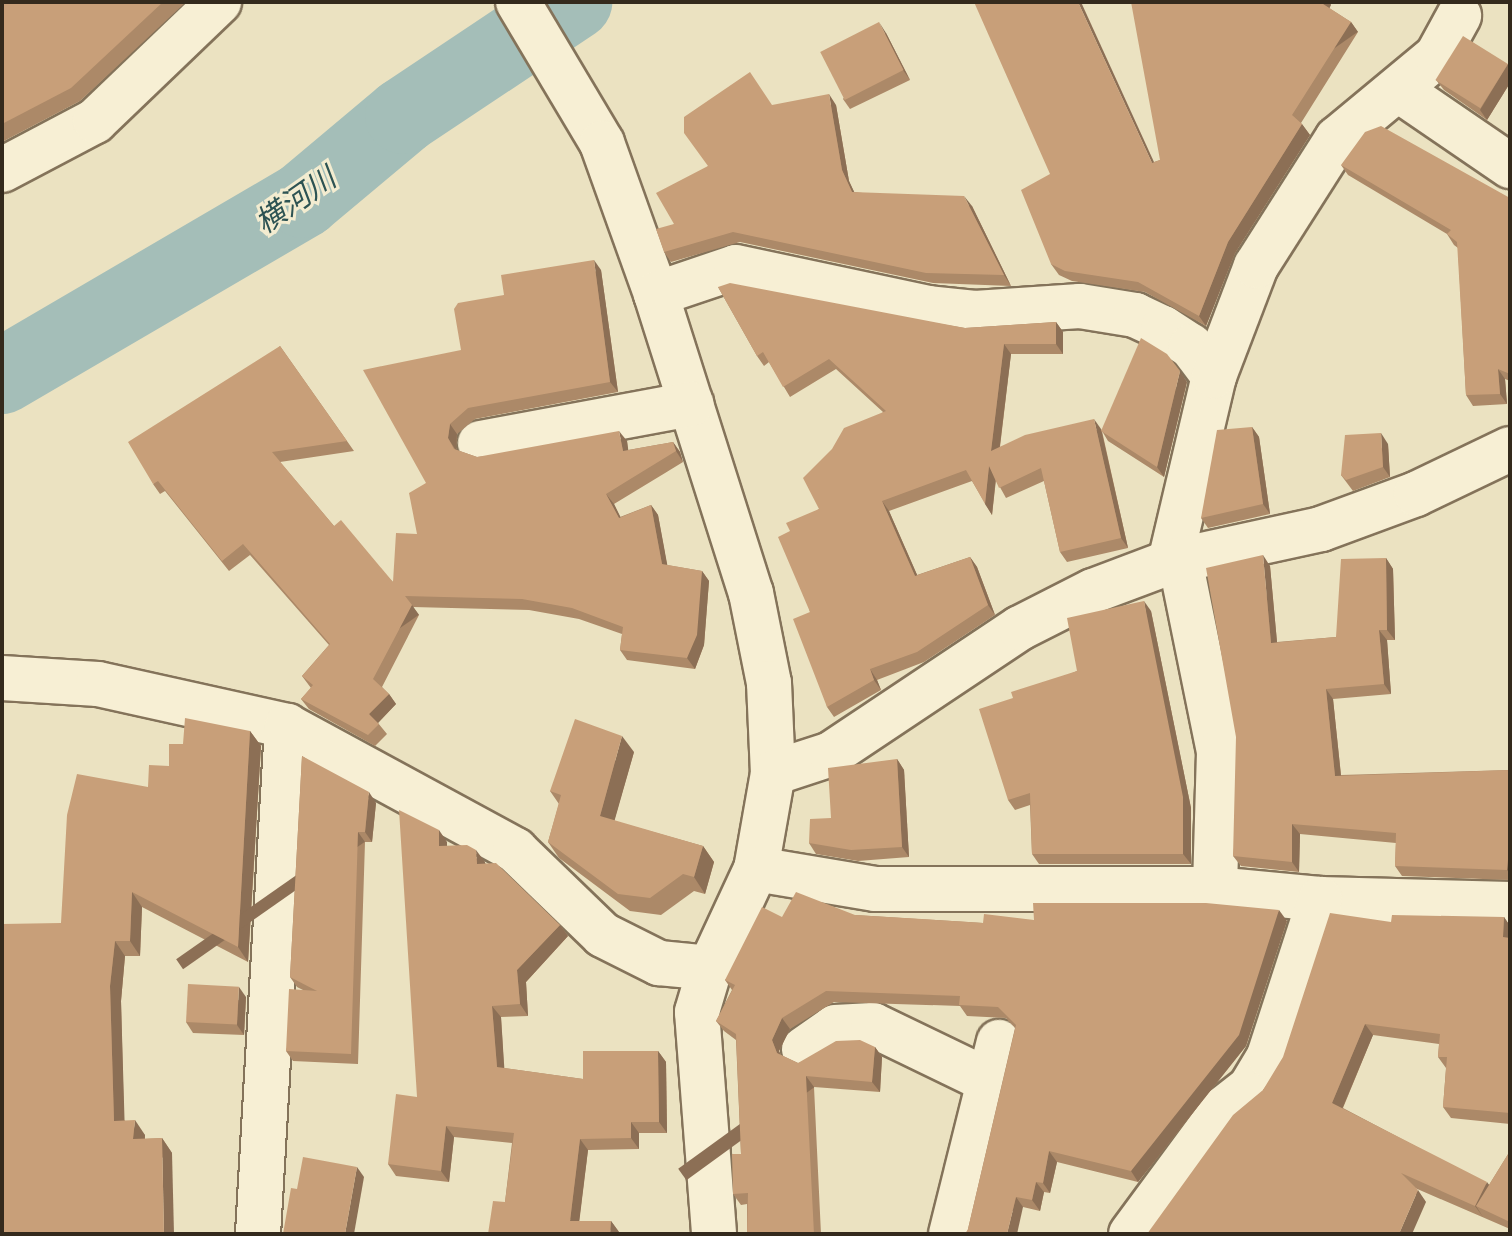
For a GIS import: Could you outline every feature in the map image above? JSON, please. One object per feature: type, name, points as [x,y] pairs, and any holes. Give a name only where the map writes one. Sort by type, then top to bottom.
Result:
[{"type":"street","points":[[2,170],[95,121],[219,2]]},
{"type":"street","points":[[518,2],[589,127],[602,143],[656,294],[751,593],[769,683],[773,773],[756,869],[710,968],[697,1012],[697,1060],[714,1234]]},
{"type":"street","points":[[1215,889],[1219,752],[1175,561],[1214,376],[1256,266],[1337,139],[1437,56],[1459,16]]},
{"type":"street","points":[[1399,90],[1510,166]]},
{"type":"street","points":[[656,294],[736,267],[929,308],[975,313],[1080,306],[1135,315],[1163,328],[1191,346],[1214,376]]},
{"type":"street","points":[[480,443],[691,404]]},
{"type":"street","points":[[773,773],[831,754],[1020,628],[1093,591],[1175,561],[1321,529],[1416,494],[1510,449]]},
{"type":"street","points":[[2,678],[98,684],[287,726],[515,850],[603,935],[659,963],[710,968]]},
{"type":"street","points":[[258,1234],[287,726]]},
{"type":"street","points":[[756,869],[875,889],[1215,889],[1320,899],[1510,904]]},
{"type":"street","points":[[1131,1234],[1223,1109],[1250,1088],[1269,1056],[1320,899]]},
{"type":"street","points":[[804,1049],[835,1027],[873,1025],[994,1061],[951,1234]]},
{"type":"building","points":[[2,2],[163,2],[71,88],[2,124]]},
{"type":"building","points":[[974,2],[1078,2],[1152,163],[1160,160],[1131,2],[1320,2],[1351,22],[1292,115],[1302,124],[1228,242],[1199,316],[1138,282],[1065,271],[1051,264],[1021,190],[1050,174]]},
{"type":"building","points":[[879,22],[904,70],[845,100],[820,52]]},
{"type":"building","points":[[1463,36],[1508,64],[1480,108],[1435,80]]},
{"type":"building","points":[[750,72],[772,105],[829,94],[842,170],[852,192],[964,196],[1004,275],[926,273],[733,232],[664,252],[656,229],[674,224],[656,193],[708,166],[684,133],[684,117]]},
{"type":"building","points":[[1381,126],[1510,198],[1510,374],[1498,369],[1500,394],[1466,395],[1457,242],[1447,234],[1451,230],[1341,165],[1365,132]]},
{"type":"building","points":[[594,260],[610,382],[468,408],[450,424],[448,438],[454,449],[477,457],[619,431],[623,451],[673,442],[676,451],[606,494],[619,518],[651,505],[662,564],[702,571],[697,635],[687,658],[620,650],[623,627],[572,608],[522,599],[405,596],[412,605],[373,679],[389,694],[369,714],[379,724],[368,735],[301,699],[313,685],[302,676],[330,644],[243,544],[222,561],[158,481],[153,484],[128,442],[280,346],[347,441],[272,452],[334,526],[341,520],[393,582],[396,533],[417,534],[409,493],[426,483],[363,370],[461,350],[454,309],[458,303],[504,295],[501,275]]},
{"type":"building","points":[[730,283],[965,328],[1056,322],[1056,344],[1004,344],[991,451],[1025,435],[1094,419],[1121,538],[1060,552],[1041,468],[999,488],[989,466],[985,504],[966,470],[882,501],[915,576],[970,557],[988,605],[917,652],[870,669],[874,680],[827,707],[793,619],[810,612],[778,537],[790,531],[786,523],[819,509],[803,478],[832,449],[844,428],[886,411],[829,359],[783,387],[763,352],[757,356],[718,287]]},
{"type":"building","points":[[1141,338],[1167,354],[1180,371],[1157,467],[1101,431]]},
{"type":"building","points":[[1252,427],[1263,504],[1201,518],[1217,430]]},
{"type":"building","points":[[1381,433],[1383,467],[1346,480],[1341,475],[1345,435]]},
{"type":"building","points":[[1263,555],[1271,643],[1336,637],[1341,559],[1386,558],[1387,630],[1379,630],[1384,684],[1326,689],[1335,776],[1510,770],[1507,870],[1395,866],[1396,833],[1292,824],[1292,862],[1233,856],[1236,737],[1206,568]]},
{"type":"building","points":[[1144,601],[1183,797],[1183,854],[1032,854],[1030,793],[1008,800],[979,709],[1013,698],[1011,692],[1077,671],[1067,618]]},
{"type":"building","points":[[185,718],[250,731],[238,947],[132,892],[130,941],[115,941],[110,986],[114,1121],[135,1120],[133,1139],[162,1138],[164,1234],[2,1234],[2,924],[61,923],[67,815],[77,774],[148,787],[149,765],[169,766],[169,744],[183,744]]},
{"type":"building","points":[[575,719],[622,736],[600,816],[703,846],[694,877],[683,874],[650,898],[618,894],[548,842],[561,795],[550,791]]},
{"type":"building","points":[[302,756],[369,792],[365,832],[358,832],[351,1054],[286,1051],[289,989],[317,991],[290,977]]},
{"type":"building","points":[[897,759],[902,847],[851,850],[809,843],[810,819],[831,818],[828,768]]},
{"type":"building","points":[[399,810],[439,830],[439,846],[467,845],[476,850],[477,864],[496,863],[560,925],[517,970],[520,1004],[492,1006],[497,1067],[583,1079],[583,1051],[658,1051],[659,1122],[631,1122],[631,1138],[580,1139],[570,1221],[611,1221],[610,1234],[488,1234],[493,1201],[505,1202],[514,1133],[446,1126],[441,1171],[388,1164],[396,1094],[417,1097]]},
{"type":"building","points":[[796,892],[855,915],[983,923],[984,914],[1034,920],[1033,903],[1206,903],[1279,910],[1239,1035],[1131,1171],[1049,1151],[1043,1183],[1036,1182],[1032,1200],[1016,1197],[1007,1234],[965,1234],[1016,1025],[998,1007],[959,1005],[960,996],[826,991],[782,1018],[772,1040],[777,1053],[798,1063],[836,1041],[860,1040],[875,1047],[872,1082],[806,1076],[814,1234],[747,1234],[748,1193],[733,1194],[732,1154],[741,1154],[736,1034],[716,1021],[735,985],[725,980],[762,907],[782,917]]},
{"type":"building","points":[[1330,913],[1391,922],[1392,915],[1504,917],[1503,937],[1510,938],[1510,1113],[1443,1107],[1447,1057],[1438,1057],[1440,1034],[1365,1024],[1332,1103],[1487,1182],[1475,1206],[1401,1173],[1418,1190],[1399,1234],[1147,1234],[1233,1115],[1263,1090],[1283,1057]]},
{"type":"building","points":[[188,984],[239,987],[237,1025],[186,1022]]},
{"type":"building","points":[[1510,1151],[1510,1222],[1476,1206]]},
{"type":"building","points":[[303,1157],[357,1167],[345,1234],[283,1234],[291,1188],[297,1189]]},
{"type":"waterway","name":"横河川","points":[[2,376],[303,200],[403,116],[574,2]]}]
